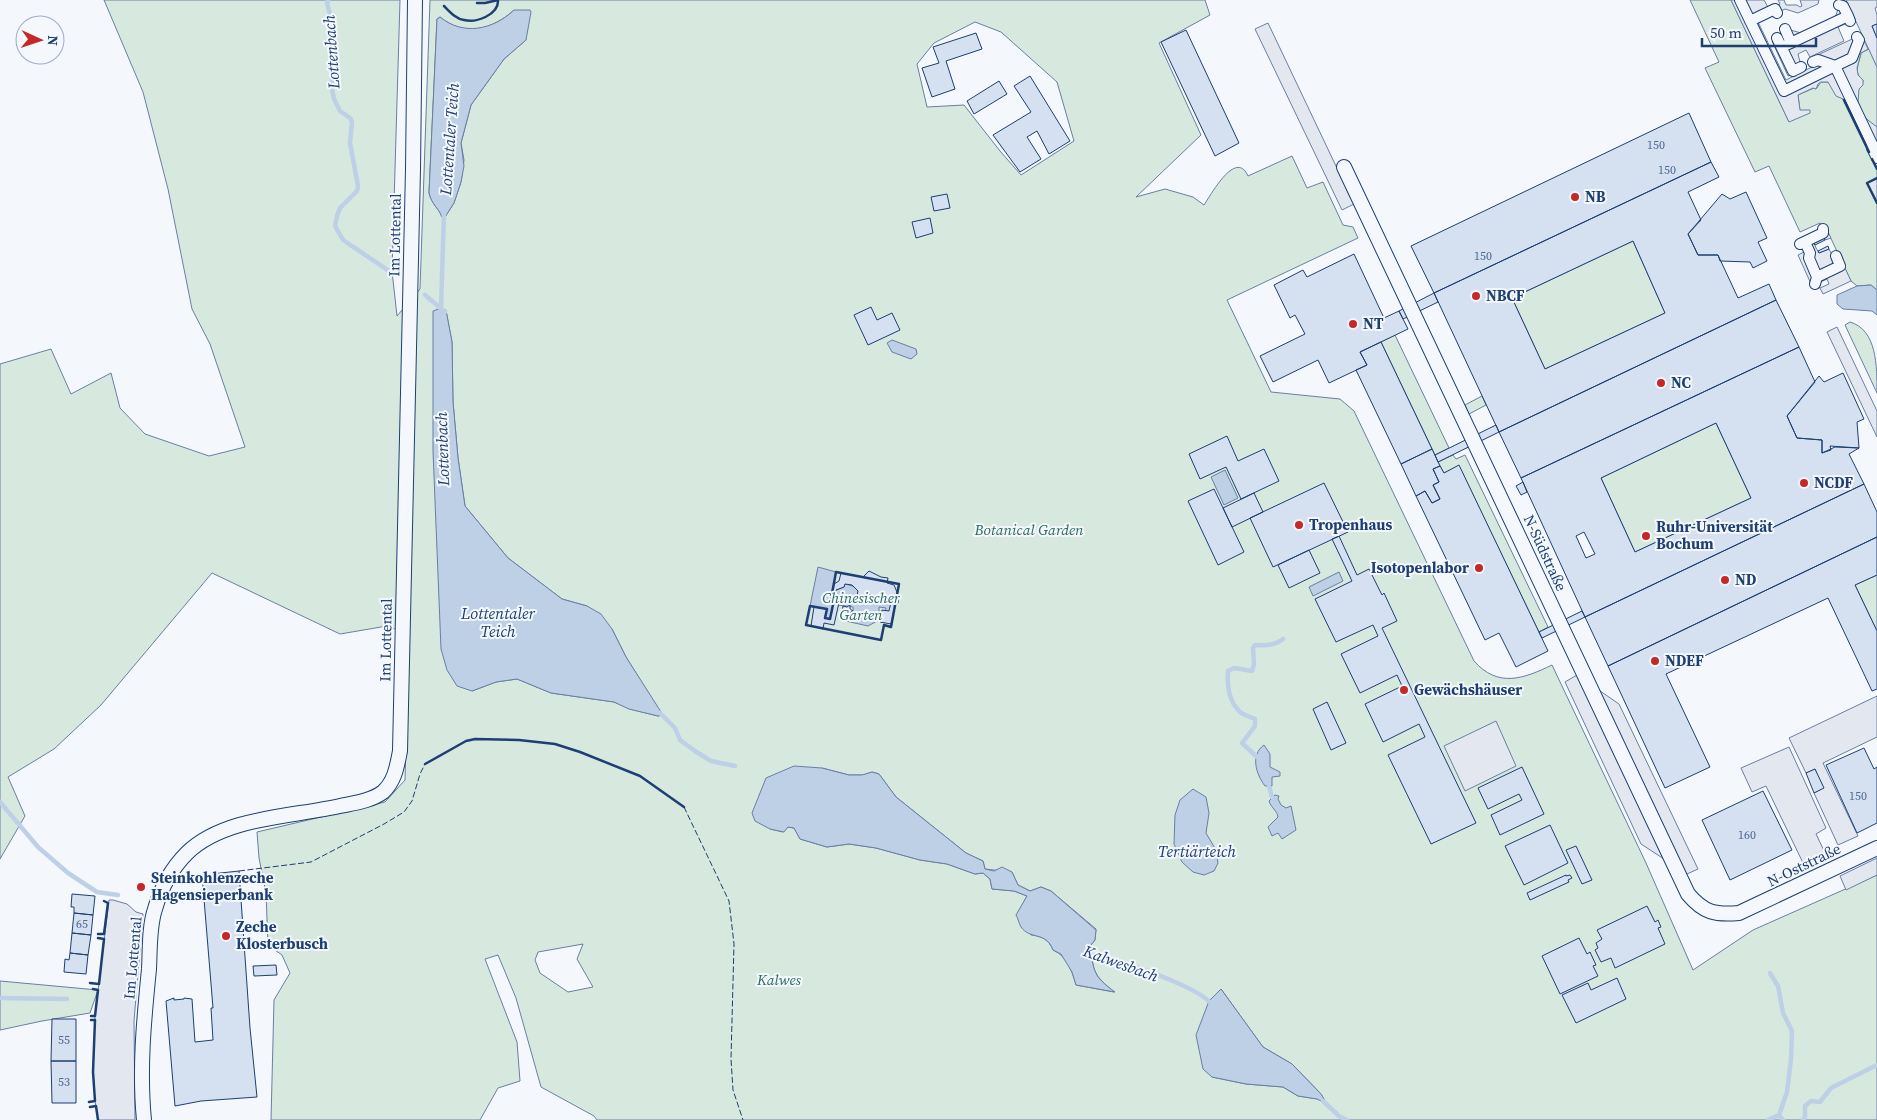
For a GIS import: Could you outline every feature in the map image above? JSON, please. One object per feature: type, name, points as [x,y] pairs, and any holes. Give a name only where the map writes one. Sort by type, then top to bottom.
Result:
[{"type":"street","name":"Im Lottental","points":[[144,1120],[142,1049],[154,910],[163,888],[174,869],[186,854],[204,839],[228,828],[317,811],[374,797],[389,785],[397,768],[400,741],[415,0]]},
{"type":"street","points":[[1740,0],[1784,91],[1852,58],[1859,40],[1857,36]]},
{"type":"street","points":[[1801,67],[1793,71],[1785,37],[1845,20],[1842,4]]},
{"type":"street","points":[[1750,21],[1775,9],[1777,13]]},
{"type":"street","points":[[1813,62],[1818,60],[1835,66],[1875,147],[1872,148],[1877,158]]},
{"type":"street","points":[[1840,97],[1844,86]]},
{"type":"street","name":"N-Südstraße","points":[[1344,167],[1688,894],[1697,905],[1719,914],[1738,914],[1746,911]]},
{"type":"street","points":[[1823,229],[1823,233],[1802,243],[1810,254],[1809,258],[1816,280],[1840,266],[1836,256]]},
{"type":"street","name":"N-Oststraße","points":[[1746,911],[1877,848]]},
{"type":"green space","points":[[104,0],[400,0],[392,271],[397,316],[420,289],[430,0],[1205,0],[1210,15],[1159,43],[1201,135],[1136,197],[1165,189],[1193,197],[1204,205],[1218,183],[1231,170],[1237,167],[1243,169],[1248,176],[1292,156],[1307,188],[1323,182],[1343,225],[1353,227],[1358,238],[1227,300],[1271,392],[1340,399],[1354,411],[1474,661],[1492,675],[1502,678],[1521,677],[1552,665],[1646,863],[1693,970],[1753,930],[1877,875],[1877,1120],[597,1120],[594,1116],[541,1087],[516,998],[498,955],[485,959],[517,1042],[520,1081],[498,1088],[480,1120],[271,1120],[274,1000],[290,973],[282,955],[268,945],[266,893],[259,858],[257,832],[385,802],[405,780],[409,634],[387,626],[340,634],[212,573],[101,705],[54,749],[8,777],[25,816],[0,859],[0,364],[51,349],[71,394],[111,373],[120,408],[145,434],[209,456],[245,447],[210,344],[192,309],[168,189],[143,92]],"holes":[[[514,10],[526,40],[504,59],[471,105],[461,143],[464,160],[461,182],[454,203],[445,217],[442,217],[429,193],[437,19],[440,17],[449,23],[468,29],[487,26],[497,22]],[[975,22],[1001,32],[1057,82],[1074,141],[1021,175],[964,105],[927,107],[917,64],[934,43]],[[446,311],[452,342],[453,402],[465,506],[508,558],[562,599],[587,606],[612,629],[626,657],[662,715],[658,716],[630,709],[614,702],[551,693],[517,679],[496,682],[472,691]],[[822,768],[849,775],[863,775],[872,772],[879,774],[896,797],[966,853],[983,861],[985,869],[1012,872],[1018,885],[1030,891],[1041,887],[1051,891],[1096,929],[1095,940],[1090,946],[1094,968],[1098,977],[1114,992],[1076,985],[1071,969],[1062,956],[1053,950],[1045,939],[1031,935],[1017,915],[1027,896],[1014,891],[992,889],[990,879],[983,873],[975,874],[947,864],[920,860],[876,848],[849,844],[827,847],[800,839],[794,828],[788,827],[783,832],[770,829]],[[583,944],[577,959],[593,987],[568,992],[540,973],[535,960],[538,952]],[[1221,989],[1263,1047],[1292,1064],[1321,1094],[1326,1103],[1318,1099],[1298,1096],[1283,1087],[1246,1084],[1212,1077]]]},
{"type":"green space","points":[[1690,0],[1731,0],[1789,122],[1800,111],[1798,95],[1814,88],[1816,89],[1821,82],[1828,82],[1843,99],[1877,169],[1877,178],[1868,183],[1877,203],[1877,290],[1871,285],[1857,286],[1851,281],[1826,228],[1820,223],[1800,232],[1769,166],[1755,172],[1705,68],[1719,62]]},
{"type":"green space","points":[[1869,49],[1877,67],[1877,127],[1864,116],[1857,102],[1858,90],[1863,80],[1857,71],[1858,65],[1861,53]]},
{"type":"green space","points":[[1633,241],[1665,313],[1545,369],[1512,298]]},
{"type":"green space","points":[[1850,322],[1859,326],[1866,333],[1874,350],[1877,393],[1845,325]]},
{"type":"green space","points":[[1395,335],[1449,448],[1435,455],[1381,342]]},
{"type":"green space","points":[[1482,396],[1486,405],[1469,414],[1465,405]]},
{"type":"green space","points":[[1716,423],[1751,498],[1635,552],[1601,478]]},
{"type":"green space","points":[[1453,455],[1456,459],[1465,455],[1548,627],[1539,632],[1459,466],[1444,473],[1438,462]]},
{"type":"green space","points":[[1877,575],[1877,631],[1855,585]]},
{"type":"green space","points":[[0,981],[98,990],[90,1013],[0,1030]]},
{"type":"shaded area","points":[[1731,0],[1764,0],[1769,9],[1780,4],[1778,0],[1784,0],[1786,5],[1797,5],[1800,7],[1802,6],[1800,0],[1819,0],[1818,4],[1798,13],[1785,9],[1758,22],[1786,80],[1814,66],[1811,58],[1861,35],[1868,49],[1861,53],[1857,68],[1858,75],[1863,80],[1863,85],[1859,89],[1858,102],[1864,117],[1877,127],[1877,162],[1874,163],[1843,99],[1836,96],[1828,82],[1821,82],[1816,89],[1813,88],[1798,95],[1800,110],[1810,110],[1810,113],[1789,122]]},
{"type":"shaded area","points":[[1841,0],[1844,0],[1854,20],[1838,27],[1844,41],[1810,57],[1806,50],[1798,54],[1802,70],[1788,76],[1772,41],[1782,36],[1784,41],[1787,29],[1801,33],[1835,18]]},
{"type":"shaded area","points":[[1846,0],[1877,0],[1877,7],[1875,8],[1877,24],[1872,26],[1877,38],[1877,67]]},
{"type":"shaded area","points":[[1268,23],[1354,204],[1342,210],[1255,29]]},
{"type":"shaded area","points":[[1877,178],[1877,203],[1867,183]]},
{"type":"shaded area","points":[[1826,228],[1831,238],[1825,240],[1824,238],[1814,243],[1816,248],[1819,253],[1829,249],[1833,257],[1839,255],[1851,281],[1823,294],[1820,288],[1829,284],[1827,279],[1812,286],[1798,255],[1804,252],[1798,241]]},
{"type":"shaded area","points":[[1837,327],[1877,411],[1877,437],[1827,332]]},
{"type":"shaded area","points":[[1577,675],[1619,704],[1698,869],[1687,874],[1641,844],[1565,682]]},
{"type":"shaded area","points":[[1877,696],[1877,737],[1823,763],[1858,836],[1838,845],[1814,793],[1823,788],[1815,769],[1806,773],[1789,738]]},
{"type":"shaded area","points":[[1496,721],[1516,766],[1465,791],[1444,746]]},
{"type":"shaded area","points":[[1789,747],[1826,828],[1816,834],[1826,855],[1804,865],[1766,786],[1752,792],[1741,768]]},
{"type":"shaded area","points":[[1877,858],[1877,875],[1846,890],[1840,876]]},
{"type":"shaded area","points":[[109,900],[127,904],[136,912],[143,914],[134,1021],[135,1120],[98,1120],[95,1101],[93,1072],[95,1016]]},
{"type":"water","name":"Lottentaler Teich","points":[[514,10],[530,10],[531,12],[526,40],[504,59],[471,105],[461,143],[464,166],[461,182],[454,203],[445,217],[442,217],[429,193],[437,19],[440,17],[458,27],[478,28],[497,22]]},
{"type":"water","points":[[1871,285],[1877,290],[1877,315],[1872,311],[1843,309],[1837,304],[1837,295],[1857,286]]},
{"type":"water","name":"Lottentaler Teich","points":[[441,308],[446,310],[452,342],[453,402],[465,506],[508,558],[562,599],[587,606],[601,614],[612,629],[626,657],[663,715],[658,716],[629,709],[614,702],[551,693],[517,679],[496,682],[472,691],[457,686],[447,670],[441,649],[433,451],[433,311]]},
{"type":"water","points":[[892,340],[916,349],[917,354],[911,359],[892,352],[887,343]]},
{"type":"water","points":[[1225,470],[1238,498],[1224,505],[1211,477]]},
{"type":"water","points":[[818,567],[836,572],[831,599],[834,600],[830,619],[825,618],[827,609],[810,606]]},
{"type":"water","points":[[1339,572],[1343,581],[1313,596],[1309,587]]},
{"type":"water","points":[[845,584],[876,596],[878,589],[891,596],[890,615],[885,614],[886,608],[879,607],[879,620],[868,626],[846,621],[847,615],[853,613],[853,607],[838,605],[840,599],[835,597],[836,590],[844,587]]},
{"type":"water","points":[[1264,745],[1270,754],[1270,767],[1280,772],[1280,776],[1272,777],[1272,786],[1265,786],[1259,776],[1256,765],[1257,754]]},
{"type":"water","points":[[794,766],[822,768],[849,775],[862,775],[872,772],[879,774],[896,797],[966,853],[983,861],[985,869],[994,871],[1002,867],[1012,872],[1018,885],[1030,891],[1041,887],[1051,891],[1096,930],[1095,940],[1090,946],[1094,968],[1102,982],[1115,992],[1076,985],[1072,972],[1061,954],[1053,950],[1046,940],[1025,931],[1020,926],[1016,915],[1027,896],[1014,891],[992,889],[990,879],[983,873],[975,874],[947,864],[920,860],[876,848],[849,844],[827,847],[800,839],[794,828],[788,827],[784,832],[770,829],[755,821],[752,813],[766,778]]},
{"type":"water","name":"Tertiärteich","points":[[1193,789],[1206,797],[1209,813],[1206,833],[1216,850],[1218,863],[1214,871],[1204,875],[1193,872],[1182,862],[1174,844],[1175,815],[1180,800]]},
{"type":"water","points":[[1275,795],[1279,796],[1278,799],[1281,805],[1286,808],[1291,806],[1296,830],[1282,839],[1278,833],[1272,836],[1268,827],[1278,817],[1269,801]]},
{"type":"water","points":[[1221,989],[1263,1047],[1292,1064],[1321,1094],[1327,1104],[1317,1099],[1298,1096],[1283,1087],[1246,1084],[1212,1077],[1203,1069],[1196,1035],[1209,1001]]},
{"type":"building","points":[[1877,24],[1877,38],[1872,26]]},
{"type":"building","points":[[1186,30],[1239,143],[1215,156],[1161,42]]},
{"type":"building","points":[[976,33],[982,49],[946,61],[955,89],[932,97],[922,68],[939,63],[933,47]]},
{"type":"building","points":[[1030,76],[1070,141],[1049,154],[1037,131],[1027,137],[1041,159],[1020,172],[993,135],[1031,112],[1014,86]]},
{"type":"building","points":[[999,81],[1007,94],[974,114],[967,101]]},
{"type":"building","name":"NB","points":[[1689,113],[1711,162],[1434,293],[1411,246]]},
{"type":"building","name":"NBCF","points":[[1711,162],[1719,177],[1688,192],[1701,220],[1688,234],[1698,255],[1718,255],[1738,298],[1769,284],[1776,300],[1499,432],[1434,293]],"holes":[[[1633,241],[1665,313],[1545,369],[1512,298]]]},
{"type":"building","points":[[1746,192],[1767,238],[1758,242],[1767,261],[1753,268],[1750,262],[1720,261],[1718,255],[1698,255],[1688,234],[1722,194],[1730,199]]},
{"type":"building","points":[[947,194],[950,208],[934,211],[931,197]]},
{"type":"building","points":[[930,218],[933,233],[916,238],[912,222]]},
{"type":"building","points":[[1824,238],[1825,240],[1815,245],[1814,243]]},
{"type":"building","points":[[1828,246],[1829,249],[1819,253],[1818,251]]},
{"type":"building","name":"NT","points":[[1354,254],[1384,318],[1399,311],[1408,329],[1360,352],[1367,365],[1329,383],[1318,360],[1273,382],[1260,356],[1305,334],[1295,315],[1290,318],[1274,285],[1303,270],[1307,277]]},
{"type":"building","points":[[1434,293],[1438,302],[1403,319],[1399,311]]},
{"type":"building","name":"NC","points":[[1776,300],[1799,347],[1521,478],[1499,432]]},
{"type":"building","points":[[871,307],[877,320],[892,313],[900,330],[868,345],[854,315]]},
{"type":"building","points":[[1381,342],[1432,449],[1401,464],[1356,370],[1367,365],[1360,352]]},
{"type":"building","name":"NCDF","points":[[1799,347],[1815,382],[1787,416],[1797,438],[1822,440],[1822,453],[1835,447],[1859,448],[1849,454],[1864,484],[1585,617],[1521,478]],"holes":[[[1716,423],[1751,498],[1635,552],[1601,478]]]},
{"type":"building","points":[[1843,373],[1864,419],[1857,422],[1859,448],[1830,446],[1831,450],[1822,453],[1822,440],[1797,438],[1787,416],[1819,376],[1824,382]]},
{"type":"building","points":[[1496,425],[1499,432],[1438,462],[1435,455]]},
{"type":"building","points":[[1227,436],[1238,461],[1264,449],[1279,481],[1241,499],[1226,467],[1200,479],[1189,454]]},
{"type":"building","points":[[1432,449],[1440,466],[1433,469],[1439,482],[1433,485],[1440,499],[1432,503],[1425,491],[1416,496],[1401,464]]},
{"type":"building","name":"Isotopenlabor","points":[[1459,465],[1548,651],[1516,667],[1499,633],[1485,640],[1416,496],[1425,491],[1432,503],[1440,499],[1433,485],[1439,482],[1433,469],[1440,466],[1444,473]]},
{"type":"building","points":[[1523,482],[1527,492],[1521,495],[1516,486]]},
{"type":"building","name":"Tropenhaus","points":[[1324,483],[1348,532],[1273,567],[1250,518]]},
{"type":"building","name":"ND","points":[[1864,484],[1877,512],[1877,537],[1608,666],[1585,617]]},
{"type":"building","points":[[1214,489],[1244,552],[1218,565],[1188,501]]},
{"type":"building","points":[[1254,493],[1263,512],[1232,527],[1223,508]]},
{"type":"building","points":[[1584,532],[1595,554],[1586,558],[1576,536]]},
{"type":"building","name":"Gewächshäuser","points":[[1339,536],[1357,575],[1369,569],[1382,595],[1384,593],[1397,621],[1382,628],[1476,823],[1431,844],[1388,755],[1425,737],[1419,724],[1383,742],[1365,704],[1402,686],[1397,675],[1360,693],[1341,654],[1378,636],[1373,625],[1336,642],[1315,599],[1352,581],[1332,539]]},
{"type":"building","name":"NDEF","points":[[1877,537],[1877,575],[1855,585],[1877,631],[1877,689],[1872,691],[1828,598],[1666,674],[1710,767],[1665,788],[1608,666]]},
{"type":"building","points":[[1309,550],[1320,573],[1289,588],[1278,565]]},
{"type":"building","points":[[869,571],[888,578],[887,583],[894,585],[899,597],[898,603],[895,605],[891,624],[880,622],[882,610],[889,611],[891,602],[889,598],[866,594],[865,598],[857,596],[858,591],[852,585],[845,584],[844,587],[836,590],[835,597],[840,598],[834,625],[824,623],[823,629],[811,626],[814,607],[827,609],[825,618],[830,619],[834,600],[831,599],[834,584],[839,581],[841,573],[863,577]]},
{"type":"building","points":[[850,605],[850,609],[853,611],[848,616],[846,613],[842,613],[843,606],[847,607]]},
{"type":"building","points":[[1582,611],[1585,617],[1542,638],[1539,632]]},
{"type":"building","points":[[1327,702],[1346,743],[1331,750],[1313,709]]},
{"type":"building","points":[[1864,748],[1874,769],[1877,767],[1877,823],[1857,833],[1826,765]]},
{"type":"building","points":[[1522,767],[1544,814],[1500,835],[1491,815],[1522,800],[1519,794],[1488,809],[1478,788]]},
{"type":"building","points":[[1815,769],[1824,788],[1814,793],[1806,773]]},
{"type":"building","points":[[1763,791],[1792,850],[1730,880],[1702,820]]},
{"type":"building","points":[[1550,825],[1568,863],[1524,885],[1505,846]]},
{"type":"building","points":[[1576,846],[1592,880],[1582,884],[1566,850]]},
{"type":"building","name":"Zeche Klosterbusch","points":[[239,871],[257,1097],[201,1101],[175,1106],[166,1001],[174,998],[174,1000],[192,999],[195,1042],[213,1040],[211,1008],[213,1008],[202,875]]},
{"type":"building","points":[[1566,875],[1570,875],[1572,878],[1568,880],[1569,882],[1530,900],[1527,893]]},
{"type":"building","points":[[72,894],[95,896],[93,915],[74,913],[74,907],[71,907]]},
{"type":"building","points":[[1647,906],[1655,922],[1658,920],[1661,927],[1658,928],[1665,944],[1615,968],[1611,958],[1601,962],[1595,950],[1598,948],[1596,943],[1602,939],[1597,930]]},
{"type":"building","points":[[74,913],[93,915],[91,935],[72,933]]},
{"type":"building","points":[[72,933],[91,935],[88,955],[70,953]]},
{"type":"building","points":[[1579,938],[1587,954],[1590,952],[1596,965],[1593,966],[1598,976],[1560,994],[1542,956]]},
{"type":"building","points":[[70,953],[88,955],[86,974],[64,972],[65,959],[69,960]]},
{"type":"building","points":[[276,965],[277,975],[254,976],[253,966]]},
{"type":"building","points":[[1617,978],[1626,999],[1576,1023],[1562,995],[1588,983],[1591,990]]},
{"type":"building","points":[[52,1019],[76,1019],[76,1061],[51,1061]]},
{"type":"building","points":[[51,1061],[76,1061],[76,1103],[52,1103]]},
{"type":"waterway","name":"Lottenbach","points":[[328,0],[331,18],[330,48],[336,65],[332,76],[332,89],[334,99],[340,111],[350,118],[352,122],[350,143],[358,186],[357,191],[340,208],[335,226],[343,240],[392,273]]},
{"type":"waterway","name":"Lottentaler Teich","points":[[441,308],[444,213]]},
{"type":"waterway","name":"Lottenbach","points":[[425,295],[445,312]]},
{"type":"waterway","points":[[1257,757],[1242,743],[1255,726],[1255,719],[1240,712],[1233,703],[1228,687],[1228,671],[1234,668],[1252,671],[1254,664],[1253,648],[1255,645],[1270,645],[1283,639]]},
{"type":"waterway","name":"Kalwesbach","points":[[660,713],[675,728],[680,740],[695,751],[711,761],[735,766]]},
{"type":"waterway","points":[[1269,786],[1272,797]]},
{"type":"waterway","points":[[0,802],[38,847],[68,873],[97,892],[118,895]]},
{"type":"waterway","name":"Kalwesbach","points":[[1087,953],[1159,975],[1197,993],[1212,1005]]},
{"type":"waterway","points":[[1770,973],[1778,986],[1783,1013],[1792,1031],[1787,1092],[1779,1115]]},
{"type":"waterway","points":[[0,998],[67,999]]},
{"type":"waterway","name":"Kalwesbach","points":[[1803,1120],[1805,1117],[1805,1106],[1811,1101],[1820,1102],[1831,1088],[1877,1065]]},
{"type":"waterway","name":"Kalwesbach","points":[[1323,1101],[1339,1116],[1347,1120]]},
{"type":"waterway","name":"Kalwesbach","points":[[1768,1120],[1779,1115],[1783,1120]]},
{"type":"fence","points":[[239,871],[311,862],[384,824],[404,812],[412,801],[425,764]]},
{"type":"fence","points":[[684,807],[729,901],[734,944],[731,1059],[733,1090],[743,1120]]},
{"type":"wall","points":[[477,3],[498,0]]},
{"type":"wall","points":[[444,6],[453,15],[469,21],[491,14],[495,10],[498,0]]},
{"type":"wall","points":[[1844,100],[1869,152]]},
{"type":"wall","points":[[1872,159],[1877,169]]},
{"type":"wall","points":[[1877,178],[1867,183],[1877,203]]},
{"type":"wall","points":[[836,572],[899,584],[891,627],[884,625],[881,640],[806,625],[810,606],[827,609],[825,618],[830,619],[834,600],[831,599],[836,572]]},
{"type":"wall","points":[[425,764],[466,741],[475,739],[519,740],[555,744],[640,776],[684,807]]},
{"type":"wall","points":[[98,934],[104,934],[108,903],[104,901]]},
{"type":"wall","points":[[90,983],[99,984],[104,939],[98,938]]},
{"type":"wall","points":[[91,1016],[95,1016],[98,990],[93,989]]},
{"type":"wall","points":[[89,1102],[95,1101],[93,1072],[95,1020],[91,1020]]},
{"type":"wall","points":[[90,1107],[96,1106],[98,1120]]},
{"type":"place","name":"NB","points":[[1575,197]]},
{"type":"place","name":"NBCF","points":[[1476,296]]},
{"type":"place","name":"NT","points":[[1353,324]]},
{"type":"place","name":"NC","points":[[1661,383]]},
{"type":"place","name":"NCDF","points":[[1804,483]]},
{"type":"place","name":"Tropenhaus","points":[[1299,525]]},
{"type":"place","name":"Ruhr-Universität Bochum","points":[[1646,536]]},
{"type":"place","name":"Isotopenlabor","points":[[1479,568]]},
{"type":"place","name":"ND","points":[[1725,580]]},
{"type":"place","name":"NDEF","points":[[1655,661]]},
{"type":"place","name":"Gewächshäuser","points":[[1404,690]]},
{"type":"place","name":"Steinkohlenzeche Hagensieperbank","points":[[141,887]]},
{"type":"place","name":"Zeche Klosterbusch","points":[[226,936]]},
{"type":"park label","name":"Botanical Garden","points":[[1029,530]]},
{"type":"park label","name":"Chinesischer Garten","points":[[861,606]]},
{"type":"park label","name":"Kalwes","points":[[779,980]]}]
